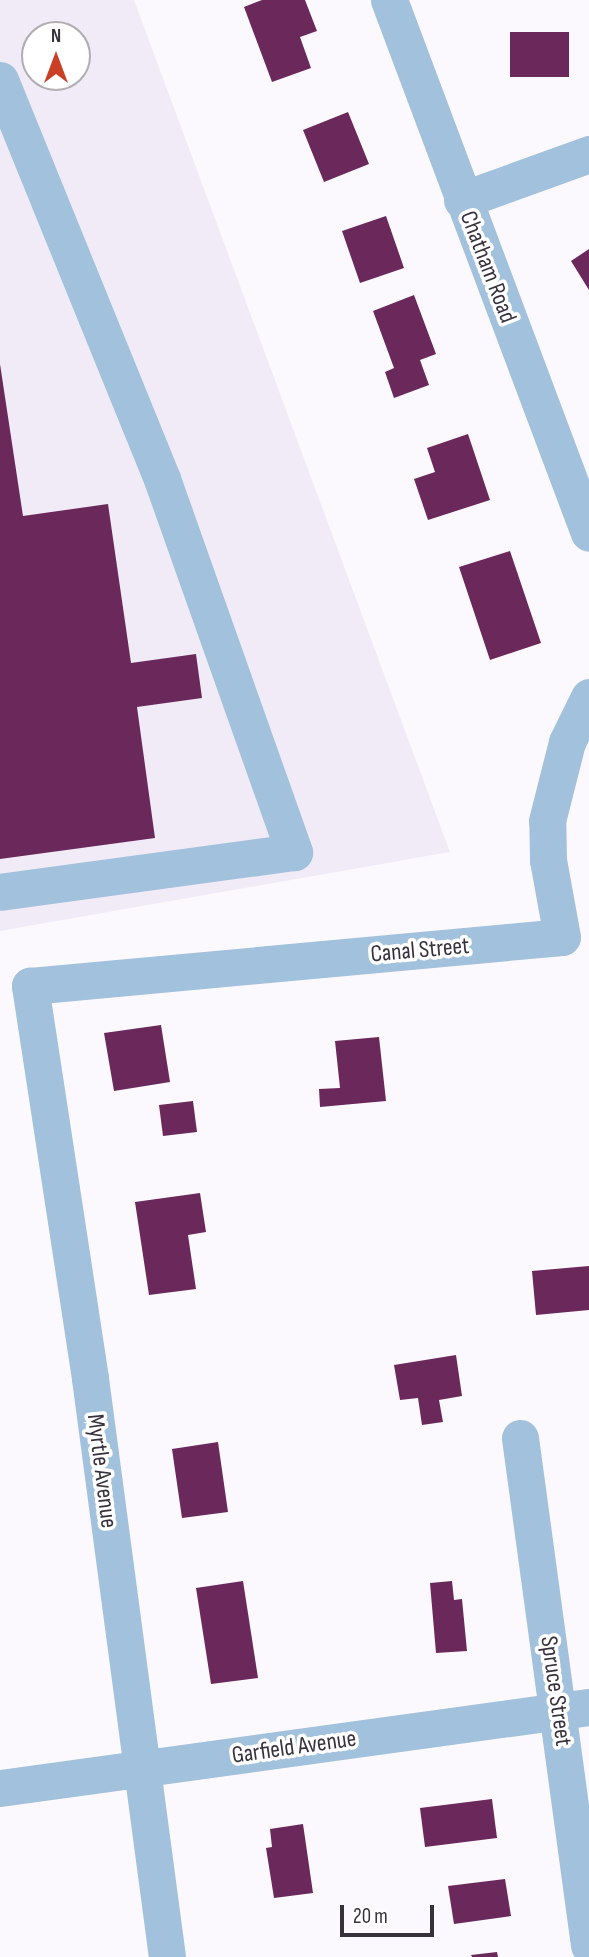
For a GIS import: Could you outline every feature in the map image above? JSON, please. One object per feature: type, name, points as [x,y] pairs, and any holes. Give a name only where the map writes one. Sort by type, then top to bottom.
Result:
[{"type":"street","name":"Chatham Road","points":[[390,0],[462,200],[589,533]]},
{"type":"street","points":[[0,80],[162,479],[294,852],[0,892]]},
{"type":"street","points":[[462,200],[589,154]]},
{"type":"street","name":"Canal Street","points":[[30,986],[562,937],[548,860],[547,821],[567,742],[589,697]]},
{"type":"street","name":"Myrtle Avenue","points":[[30,986],[90,1378],[167,1957]]},
{"type":"street","name":"Spruce Street","points":[[520,1438],[574,1709],[589,1945]]},
{"type":"street","name":"Garfield Avenue","points":[[0,1788],[574,1709]]},
{"type":"shaded area","points":[[0,0],[134,0],[450,852],[0,931]]},
{"type":"building","points":[[262,0],[305,0],[317,31],[300,37],[311,68],[272,82],[244,7]]},
{"type":"building","points":[[510,32],[569,32],[569,77],[510,77]]},
{"type":"building","points":[[348,112],[369,164],[324,182],[303,130]]},
{"type":"building","points":[[386,216],[404,268],[360,283],[342,231]]},
{"type":"building","points":[[589,249],[589,290],[571,261]]},
{"type":"building","points":[[414,295],[436,354],[420,360],[429,385],[394,398],[385,372],[394,368],[373,311]]},
{"type":"building","points":[[0,364],[23,516],[108,504],[131,663],[196,654],[202,698],[137,707],[155,838],[0,859]]},
{"type":"building","points":[[468,434],[490,500],[428,520],[414,479],[435,472],[427,448]]},
{"type":"building","points":[[510,551],[541,643],[490,660],[459,567]]},
{"type":"building","points":[[161,1025],[170,1082],[114,1091],[104,1033]]},
{"type":"building","points":[[379,1037],[386,1101],[320,1107],[319,1089],[340,1088],[335,1041]]},
{"type":"building","points":[[193,1101],[197,1132],[163,1136],[159,1105]]},
{"type":"building","points":[[200,1193],[206,1232],[188,1235],[196,1289],[149,1295],[135,1202]]},
{"type":"building","points":[[589,1266],[589,1310],[536,1315],[532,1271]]},
{"type":"building","points":[[456,1355],[462,1396],[439,1400],[443,1422],[422,1425],[418,1398],[400,1400],[394,1365]]},
{"type":"building","points":[[218,1442],[228,1512],[182,1518],[172,1449]]},
{"type":"building","points":[[243,1581],[258,1678],[211,1684],[196,1588]]},
{"type":"building","points":[[452,1581],[454,1600],[462,1599],[467,1651],[436,1653],[430,1583]]},
{"type":"building","points":[[492,1799],[497,1838],[425,1847],[420,1808]]},
{"type":"building","points":[[303,1824],[313,1893],[274,1898],[266,1848],[272,1847],[270,1829]]},
{"type":"building","points":[[505,1879],[511,1916],[454,1924],[448,1886]]},
{"type":"building","points":[[497,1952],[498,1957],[471,1955]]}]
